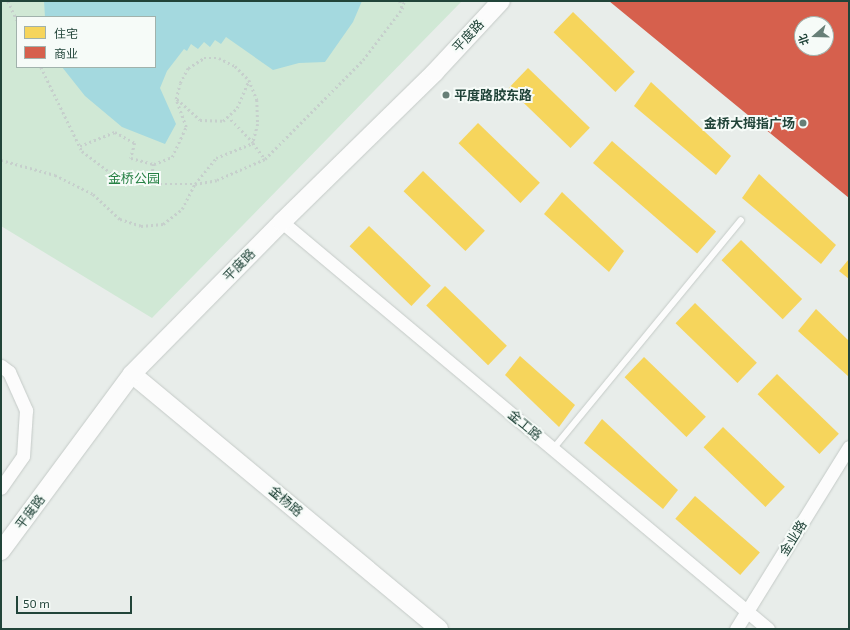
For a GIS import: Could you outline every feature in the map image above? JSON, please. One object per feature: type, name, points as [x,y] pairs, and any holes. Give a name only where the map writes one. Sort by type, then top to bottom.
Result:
[{"type":"street","name":"平度路","points":[[1,551],[132,374],[282,222],[435,72],[501,1]]},
{"type":"street","name":"金工路","points":[[282,222],[768,629]]},
{"type":"street","points":[[1,366],[9,372],[26,410],[23,456],[1,488]]},
{"type":"street","name":"金杨路","points":[[132,374],[439,629]]},
{"type":"street","name":"金业路","points":[[736,629],[849,447]]},
{"type":"lane","points":[[553,449],[741,220]]},
{"type":"path","points":[[8,1],[16,18]]},
{"type":"path","points":[[400,1],[402,9]]},
{"type":"path","points":[[41,68],[82,151],[111,173],[150,184],[195,184],[217,180],[265,159],[362,60],[402,9],[404,1]]},
{"type":"path","points":[[80,146],[115,132],[135,142],[131,158],[154,164],[172,157],[186,127],[176,99],[180,83],[188,68],[204,58],[219,58],[235,66],[249,80],[257,100],[258,124],[253,143]]},
{"type":"path","points":[[176,99],[200,120],[223,121],[237,108],[249,80]]},
{"type":"path","points":[[228,117],[253,143],[265,159]]},
{"type":"path","points":[[1,160],[55,174],[93,194],[120,219],[141,226],[163,224],[182,209],[195,184],[216,158],[253,143]]},
{"type":"path","points":[[150,184],[154,164]]},
{"type":"green space","name":"金桥公园","points":[[1,1],[462,1],[152,318],[1,226]]},
{"type":"water","points":[[44,1],[362,1],[353,22],[325,62],[299,63],[273,70],[226,37],[221,44],[215,40],[210,47],[204,42],[198,49],[191,44],[187,51],[184,49],[167,71],[160,88],[176,124],[165,144],[122,127],[85,96],[63,68],[156,68],[156,16],[45,16]]},
{"type":"building: 住宅","points":[[573,12],[635,72],[615,92],[554,32]]},
{"type":"building: 住宅","points":[[528,68],[590,128],[570,148],[509,88]]},
{"type":"building: 住宅","points":[[651,82],[731,156],[716,175],[634,106]]},
{"type":"building: 住宅","points":[[478,123],[540,183],[520,203],[459,143]]},
{"type":"building: 住宅","points":[[612,141],[716,232],[697,253],[593,163]]},
{"type":"building: 住宅","points":[[423,171],[485,231],[465,251],[404,191]]},
{"type":"building: 住宅","points":[[759,174],[836,245],[821,264],[742,198]]},
{"type":"building: 住宅","points":[[562,192],[624,251],[609,272],[544,214]]},
{"type":"building: 住宅","points":[[369,226],[431,286],[411,306],[350,246]]},
{"type":"building: 住宅","points":[[741,240],[802,299],[783,319],[722,260]]},
{"type":"building: 住宅","points":[[849,259],[849,279],[839,271]]},
{"type":"building: 住宅","points":[[445,286],[507,346],[488,365],[426,305]]},
{"type":"building: 住宅","points":[[695,303],[757,363],[737,383],[676,323]]},
{"type":"building: 住宅","points":[[816,309],[849,341],[849,377],[798,331]]},
{"type":"building: 住宅","points":[[520,356],[575,405],[559,427],[505,375]]},
{"type":"building: 住宅","points":[[644,357],[706,417],[686,437],[625,377]]},
{"type":"building: 住宅","points":[[777,374],[839,434],[819,454],[758,394]]},
{"type":"building: 住宅","points":[[602,419],[678,490],[663,509],[584,443]]},
{"type":"building: 住宅","points":[[723,427],[785,487],[765,507],[704,447]]},
{"type":"building: 住宅","points":[[695,496],[760,552],[740,575],[675,519]]},
{"type":"building: 商业","name":"金桥大拇指广场","points":[[609,1],[849,1],[849,198]]},
{"type":"place","name":"平度路胶东路","points":[[446,95]]},
{"type":"place","name":"金桥大拇指广场","points":[[803,123]]}]
